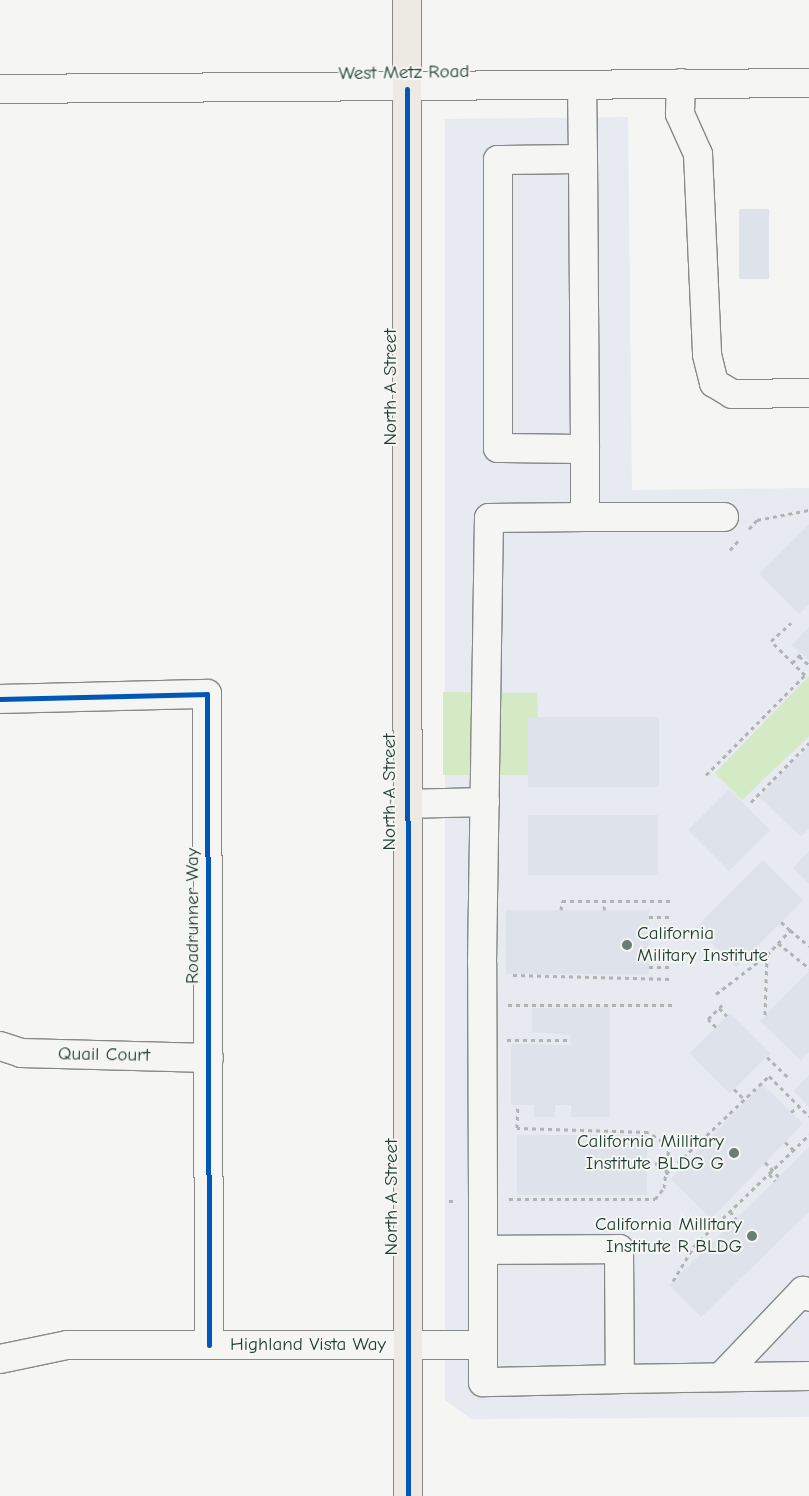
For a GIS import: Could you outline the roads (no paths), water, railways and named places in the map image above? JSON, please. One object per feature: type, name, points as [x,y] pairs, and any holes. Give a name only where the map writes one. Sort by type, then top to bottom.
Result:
[{"type":"main road","name":"North A Street","points":[[407,0],[405,804],[408,1496]]},
{"type":"street","name":"West Metz Road","points":[[0,89],[407,89],[681,83],[809,83]]},
{"type":"street","points":[[681,83],[680,114],[698,154],[707,355],[714,384],[732,394],[809,393]]},
{"type":"street","points":[[582,85],[585,517]]},
{"type":"street","points":[[583,159],[498,160],[498,448],[585,449]]},
{"type":"street","points":[[737,529],[585,517],[489,518],[485,802],[483,1382],[809,1376]]},
{"type":"street","name":"Roadrunner Way","points":[[0,698],[207,694],[209,1344]]},
{"type":"street","points":[[405,804],[485,802]]},
{"type":"street","name":"Quail Court","points":[[0,1046],[21,1053],[209,1058]]},
{"type":"street","points":[[483,1250],[619,1249],[620,1379]]},
{"type":"street","points":[[721,1378],[802,1291],[809,1297]]},
{"type":"street","name":"Highland Vista Way","points":[[0,1359],[67,1344],[483,1345]]},
{"type":"place","name":"California Military Institute","points":[[627,945]]},
{"type":"place","name":"California Millitary Institute BLDG G","points":[[734,1153]]},
{"type":"place","name":"California Millitary Institute R BLDG","points":[[752,1236]]}]
